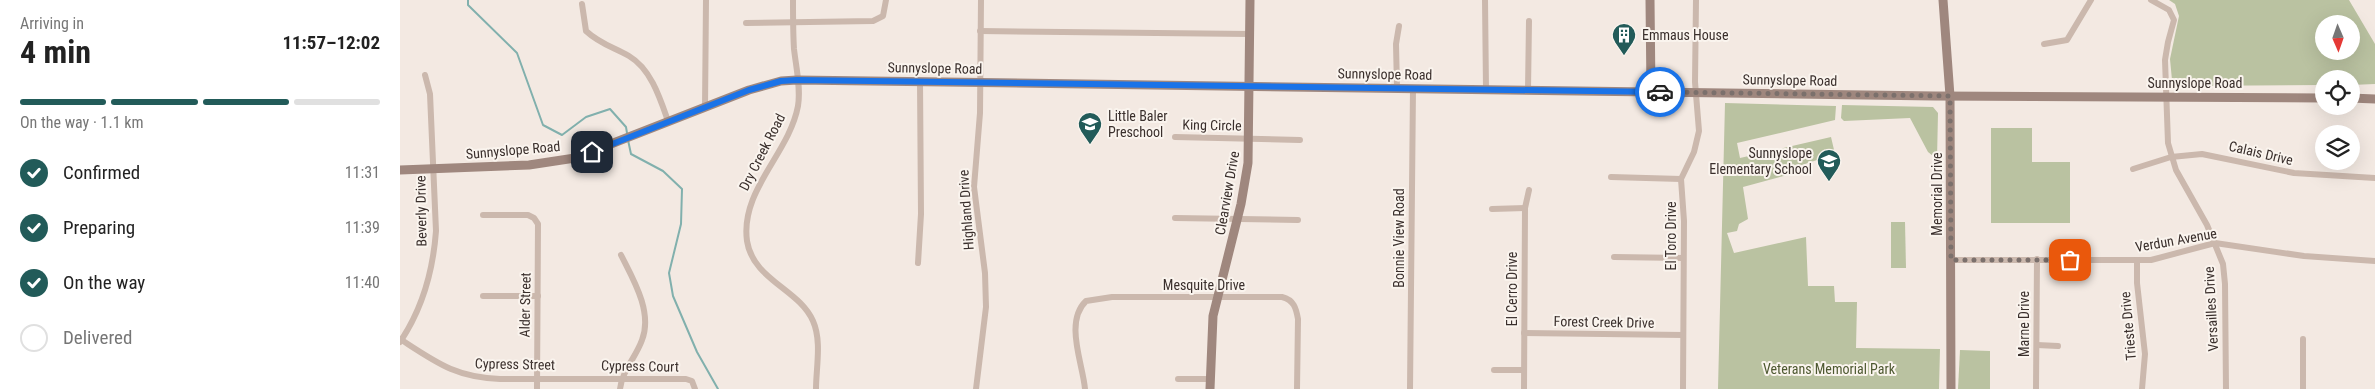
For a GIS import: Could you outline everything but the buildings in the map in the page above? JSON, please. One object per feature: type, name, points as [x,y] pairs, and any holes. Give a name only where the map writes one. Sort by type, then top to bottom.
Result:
[{"type":"street","points":[[705,108],[706,0]]},
{"type":"street","name":"Dry Creek Road","points":[[793,0],[798,104],[794,120],[783,146],[750,205],[746,229],[748,248],[757,265],[803,306],[814,323],[817,336],[816,389]]},
{"type":"street","points":[[746,23],[873,21],[883,16],[886,0]]},
{"type":"street","name":"Highland Drive","points":[[976,389],[986,307],[985,273],[974,187],[980,82],[981,0]]},
{"type":"street","name":"Clearview Drive","points":[[1210,389],[1212,327],[1246,177],[1249,138],[1250,0]]},
{"type":"street","points":[[1485,0],[1486,88]]},
{"type":"street","points":[[1650,0],[1651,92]]},
{"type":"street","points":[[1611,177],[1681,178],[1697,143],[1699,122],[1696,90],[1696,0]]},
{"type":"street","name":"Memorial Drive","points":[[1943,0],[1950,96],[1950,389]]},
{"type":"street","points":[[2044,44],[2067,40],[2091,0]]},
{"type":"street","name":"Versailles Drive","points":[[2151,0],[2172,13],[2174,20],[2168,42],[2166,97],[2171,157],[2184,187],[2216,243],[2225,276],[2226,389]]},
{"type":"street","points":[[582,4],[586,31],[608,48],[635,60],[651,79],[668,121]]},
{"type":"street","points":[[1528,90],[1529,21]]},
{"type":"street","points":[[1397,88],[1396,44],[1399,26]]},
{"type":"street","points":[[980,31],[1250,34]]},
{"type":"street","name":"Beverly Drive","points":[[400,340],[421,304],[433,261],[436,231],[430,94],[425,75]]},
{"type":"street","name":"Sunnyslope Road","points":[[400,170],[528,165],[575,158],[668,121],[768,85],[797,80],[1486,88],[1651,92],[1696,90],[1950,96],[2315,98]]},
{"type":"street","points":[[918,263],[921,214],[920,82]]},
{"type":"street","name":"Bonnie View Road","points":[[1410,389],[1413,88]]},
{"type":"street","points":[[2360,98],[2375,99]]},
{"type":"street","name":"King Circle","points":[[1175,137],[1300,140]]},
{"type":"street","name":"Calais Drive","points":[[2133,168],[2171,157],[2202,154],[2294,173],[2375,178]]},
{"type":"street","name":"El Toro Drive","points":[[1681,178],[1684,198],[1683,389]]},
{"type":"street","name":"El Cerro Drive","points":[[1524,389],[1525,208],[1528,190]]},
{"type":"street","points":[[1492,209],[1525,208]]},
{"type":"street","name":"Alder Street","points":[[483,215],[528,215],[537,222],[539,235],[537,389]]},
{"type":"street","points":[[1175,218],[1298,220]]},
{"type":"street","name":"Verdun Avenue","points":[[1951,260],[2137,260],[2167,257],[2216,243],[2304,256],[2375,261]]},
{"type":"street","points":[[620,389],[621,379],[642,339],[645,324],[638,290],[621,255]]},
{"type":"street","points":[[1614,257],[1683,258]]},
{"type":"street","name":"Marne Drive","points":[[2036,389],[2037,259]]},
{"type":"street","name":"Trieste Drive","points":[[2137,260],[2137,284],[2145,354],[2142,389]]},
{"type":"street","points":[[483,296],[538,296]]},
{"type":"street","name":"Mesquite Drive","points":[[1086,389],[1076,336],[1078,314],[1086,301],[1112,297],[1282,297],[1288,299],[1294,305],[1298,319],[1297,389]]},
{"type":"street","name":"Forest Creek Drive","points":[[1524,334],[1683,335]]},
{"type":"street","points":[[2303,339],[2303,389]]},
{"type":"street","name":"Cypress Street","points":[[400,340],[459,374],[483,378],[580,378]]},
{"type":"street","points":[[2037,345],[2058,346]]},
{"type":"street","points":[[1494,370],[1524,370]]},
{"type":"street","name":"Cypress Court","points":[[580,378],[686,379],[692,381],[695,389]]},
{"type":"street","points":[[1178,379],[1210,379]]},
{"type":"green space","points":[[2169,0],[2349,0],[2358,15],[2315,15],[2315,60],[2360,60],[2360,19],[2375,44],[2375,84],[2360,85],[2360,70],[2315,70],[2315,85],[2177,86],[2172,80],[2170,59],[2179,16],[2175,4]]},
{"type":"green space","name":"Veterans Memorial Park","points":[[1725,103],[1836,106],[1835,120],[1737,143],[1740,158],[1831,137],[1835,154],[1799,166],[1791,174],[1743,187],[1748,219],[1739,224],[1737,231],[1727,233],[1734,253],[1806,237],[1808,286],[1834,286],[1835,302],[1857,302],[1856,348],[1940,349],[1939,389],[1718,389]]},
{"type":"green space","points":[[1842,105],[1933,107],[1938,113],[1937,159],[1928,152],[1910,118],[1844,121],[1841,118]]},
{"type":"green space","points":[[1991,128],[2032,128],[2032,162],[2070,162],[2070,223],[1991,223]]},
{"type":"green space","points":[[1891,222],[1905,222],[1906,268],[1891,268]]},
{"type":"green space","points":[[1960,350],[1990,351],[1990,389],[1958,389]]},
{"type":"waterway","points":[[468,0],[468,5],[517,53],[543,125],[562,135],[586,117],[610,109],[626,127],[627,133]]},
{"type":"waterway","points":[[628,140],[631,154],[663,171],[682,189],[681,224],[669,273],[673,296],[697,352],[718,389]]},
{"type":"way so far","points":[[1660,92],[1950,96],[1951,260],[2070,260]]},
{"type":"place","name":"Emmaus House","points":[[1624,56]]},
{"type":"place","name":"Little Baler Preschool","points":[[1090,145]]},
{"type":"place","name":"Sunnyslope Elementary School","points":[[1829,182]]},
{"type":"route","points":[[592,152],[749,90],[781,81],[797,80],[1486,88],[1660,92]]}]
